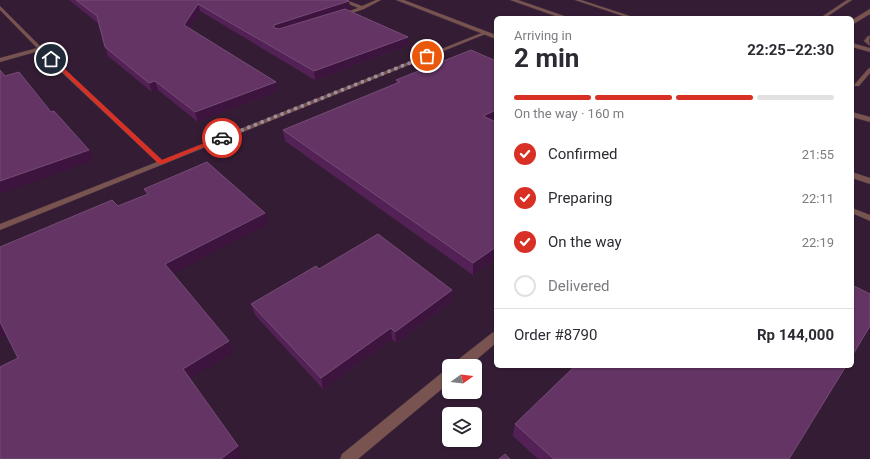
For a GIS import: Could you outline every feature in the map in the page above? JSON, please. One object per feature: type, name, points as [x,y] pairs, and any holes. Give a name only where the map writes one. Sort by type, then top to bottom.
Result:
[{"type":"street","points":[[399,0],[494,36]]},
{"type":"street","points":[[513,0],[561,16]]},
{"type":"street","points":[[854,22],[870,11]]},
{"type":"street","points":[[854,115],[870,120]]},
{"type":"street","points":[[854,176],[870,181]]},
{"type":"street","points":[[468,359],[494,338]]},
{"type":"street","points":[[347,459],[442,381]]},
{"type":"lane","points":[[342,0],[362,8]]},
{"type":"lane","points":[[335,17],[362,8],[379,0]]},
{"type":"lane","points":[[576,0],[628,16]]},
{"type":"lane","points":[[825,16],[850,0]]},
{"type":"lane","points":[[0,7],[40,49],[161,162]]},
{"type":"lane","points":[[0,227],[486,33]]},
{"type":"lane","points":[[870,37],[866,41],[870,44]]},
{"type":"lane","points":[[854,46],[870,50]]},
{"type":"lane","points":[[0,60],[40,49]]},
{"type":"lane","points":[[857,85],[870,70]]},
{"type":"lane","points":[[854,211],[870,218]]},
{"type":"shaded area","points":[[0,0],[870,0],[870,459],[0,459]]},
{"type":"building","points":[[76,0],[346,0],[349,1],[274,25],[274,28],[279,29],[345,9],[408,37],[314,71],[198,4],[184,25],[276,82],[195,112],[155,81],[149,83],[105,47],[97,16]]},
{"type":"building","points":[[471,50],[494,60],[494,111],[483,116],[494,121],[494,248],[473,263],[283,130],[400,82],[396,80]]},
{"type":"building","points":[[0,70],[5,76],[19,72],[51,112],[54,111],[89,150],[0,181]]},
{"type":"building","points":[[207,162],[265,213],[165,264],[229,341],[183,369],[238,446],[221,459],[0,459],[0,367],[18,358],[0,322],[0,247],[112,200],[118,206],[148,194],[144,189]]},
{"type":"building","points":[[378,234],[452,290],[395,332],[391,328],[321,378],[251,304],[316,266],[319,269]]},
{"type":"building","points":[[854,286],[870,294],[870,326],[854,353]]},
{"type":"building","points":[[573,368],[845,368],[789,459],[554,459],[515,424]]},
{"type":"building","points":[[505,454],[510,459],[499,459]]},
{"type":"way so far","points":[[222,138],[427,56]]},
{"type":"route","points":[[51,59],[161,162],[222,138]]}]
